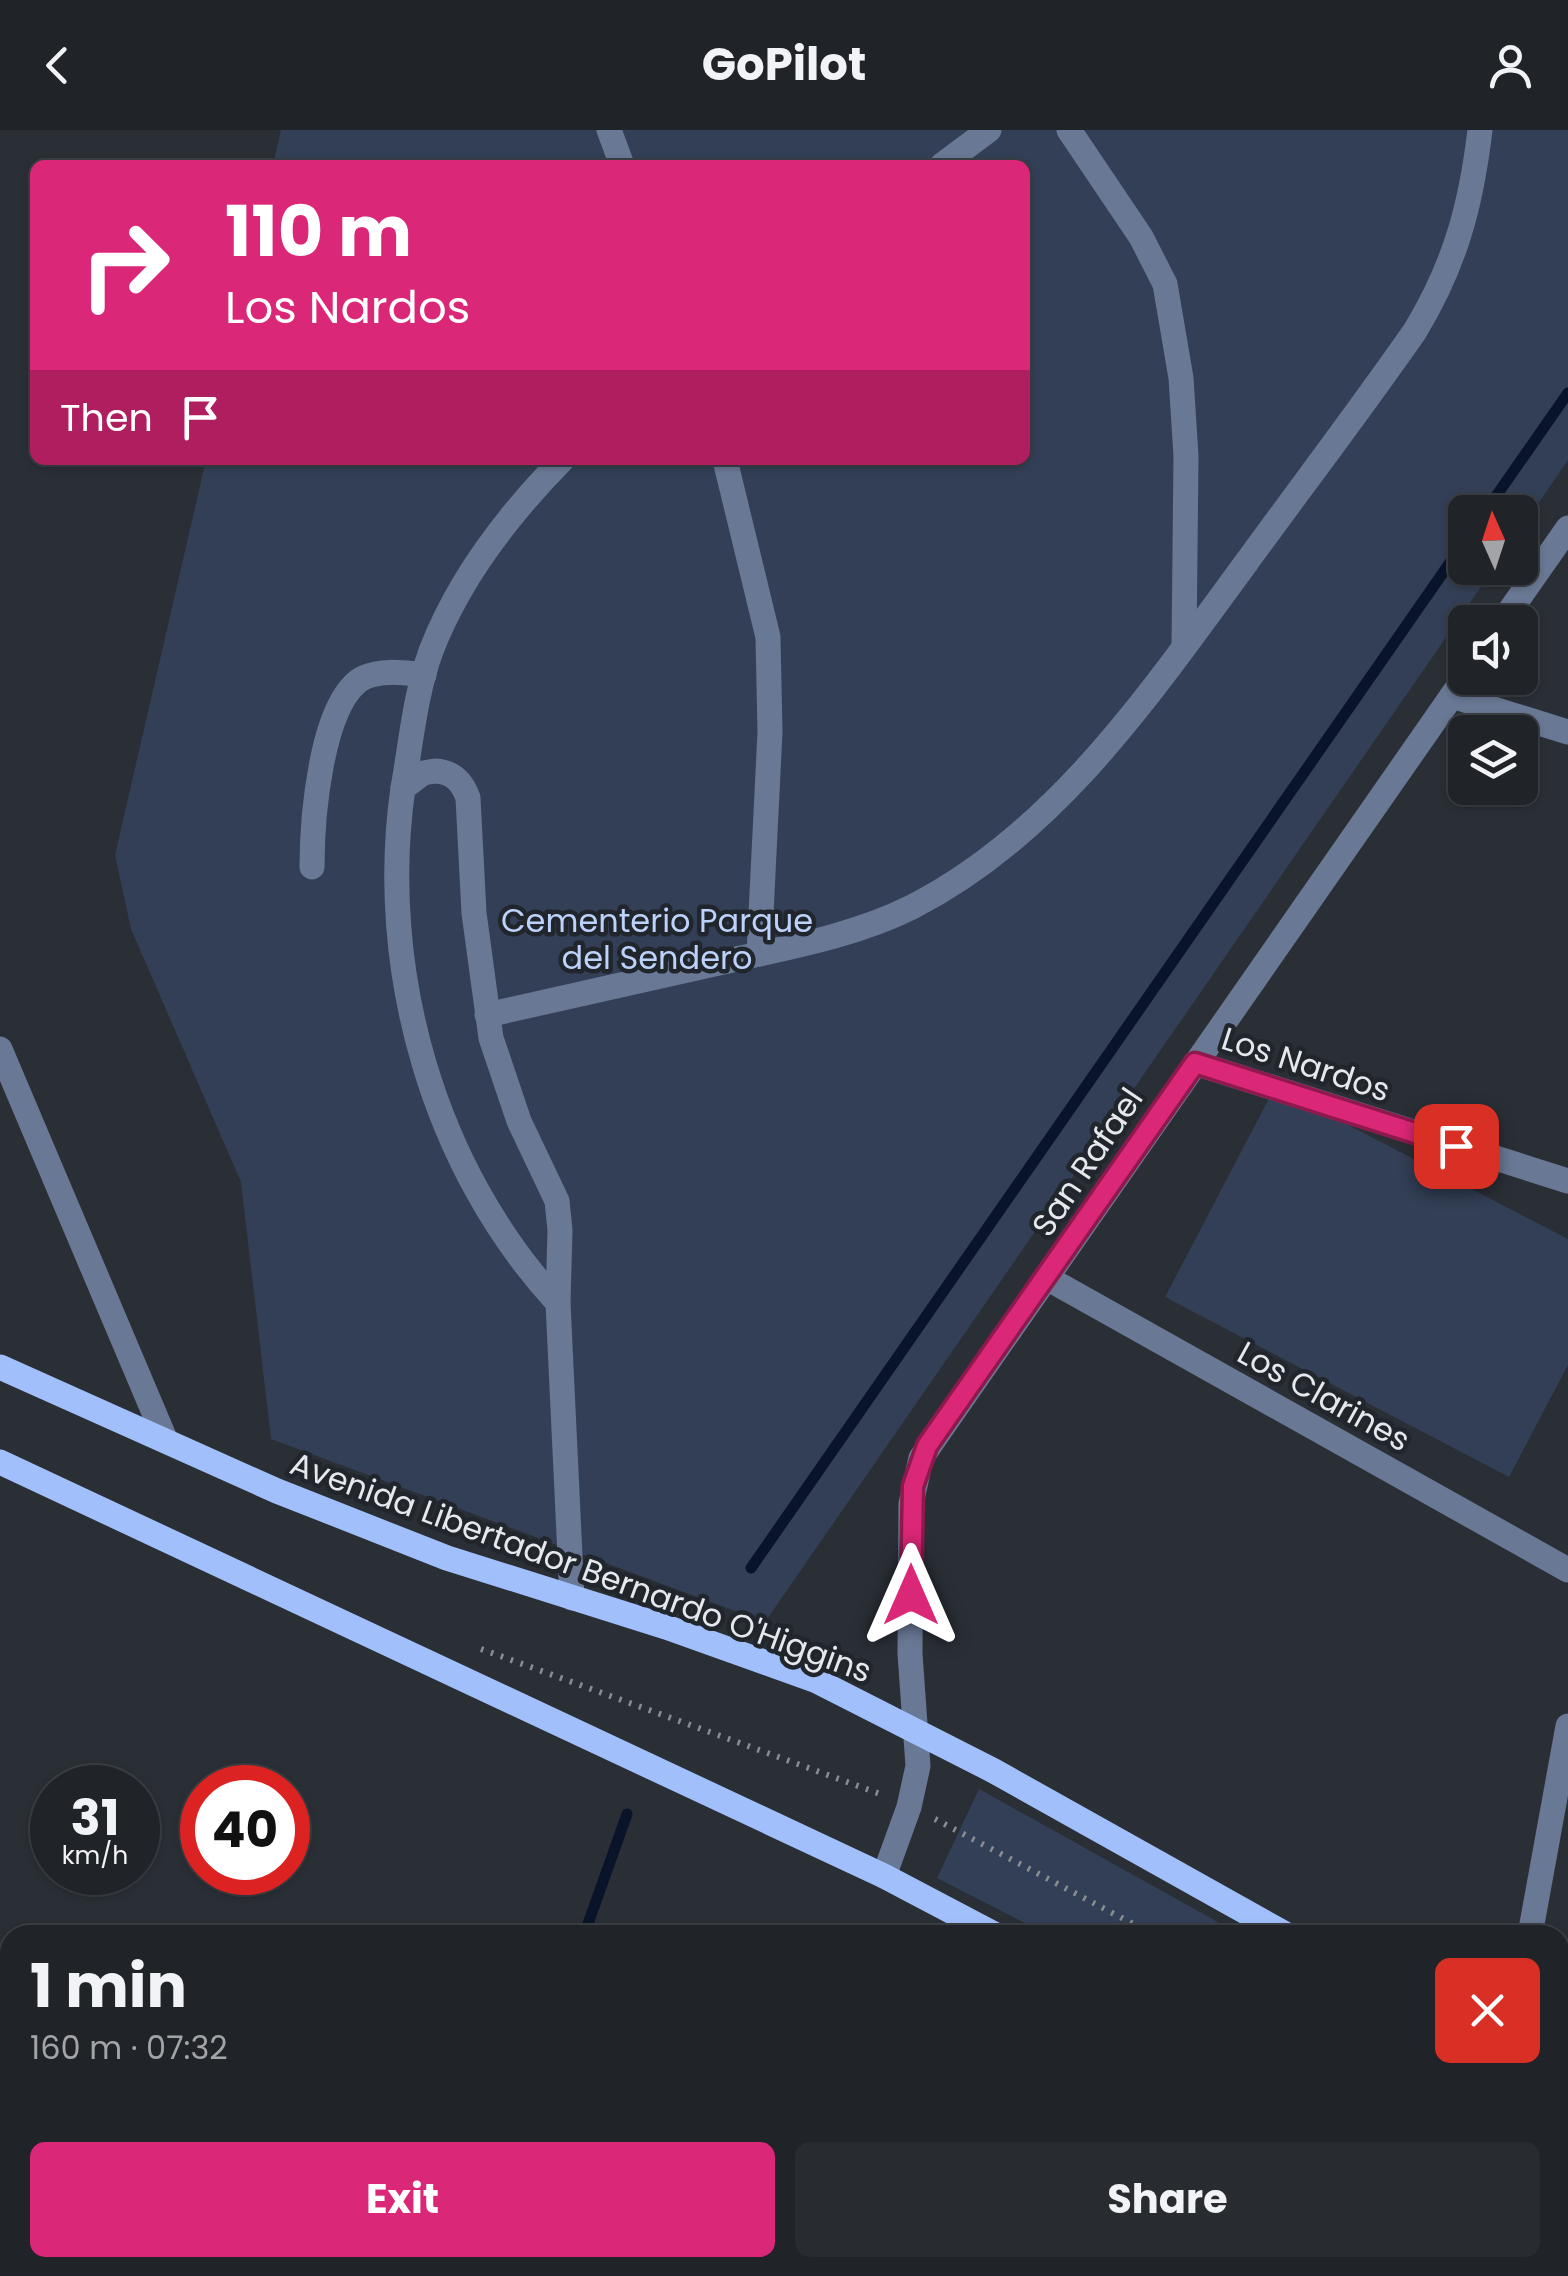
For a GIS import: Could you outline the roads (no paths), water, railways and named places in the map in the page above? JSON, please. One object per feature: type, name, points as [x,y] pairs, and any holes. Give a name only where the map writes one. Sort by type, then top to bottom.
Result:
[{"type":"main road","name":"Avenida Libertador Bernardo O'Higgins","points":[[0,1367],[277,1492],[379,1531],[818,1680],[994,1771],[1269,1925]]},
{"type":"main road","points":[[0,1462],[884,1876],[977,1925]]},
{"type":"street","points":[[609,130],[620,160]]},
{"type":"street","points":[[949,160],[989,130]]},
{"type":"street","points":[[1069,130],[1141,237],[1165,284],[1181,378],[1185,439],[1184,648]]},
{"type":"street","points":[[487,1015],[873,924],[911,907],[989,859],[1064,793],[1184,648],[1380,383],[1442,287],[1474,180],[1480,130]]},
{"type":"street","points":[[557,465],[511,516],[472,572],[444,622],[424,675],[404,788],[398,846],[398,909],[410,1016],[447,1126],[487,1207],[538,1282],[558,1303]]},
{"type":"street","points":[[726,465],[768,636],[770,732],[758,954]]},
{"type":"street","points":[[1514,605],[1568,528]]},
{"type":"street","points":[[312,867],[316,788],[342,702],[352,686],[375,674],[424,675]]},
{"type":"street","name":"San Rafael","points":[[884,1876],[910,1807],[918,1766],[910,1654],[911,1504],[916,1471],[927,1446],[1452,695]]},
{"type":"street","points":[[1480,695],[1568,732]]},
{"type":"street","points":[[404,788],[423,773],[435,771],[453,775],[465,788],[474,913],[487,1015],[510,1095],[557,1201],[572,1598]]},
{"type":"street","points":[[0,1049],[166,1442]]},
{"type":"street","name":"Los Nardos","points":[[1195,1063],[1568,1181]]},
{"type":"street","name":"Los Clarines","points":[[1048,1278],[1568,1570]]},
{"type":"street","points":[[1532,1925],[1568,1726]]},
{"type":"waterway","points":[[1497,495],[1568,393]]},
{"type":"waterway","points":[[751,1568],[1448,565]]},
{"type":"waterway","points":[[588,1925],[627,1814]]},
{"type":"park label","name":"Cementerio Parque del Sendero","points":[[657,938]]}]
